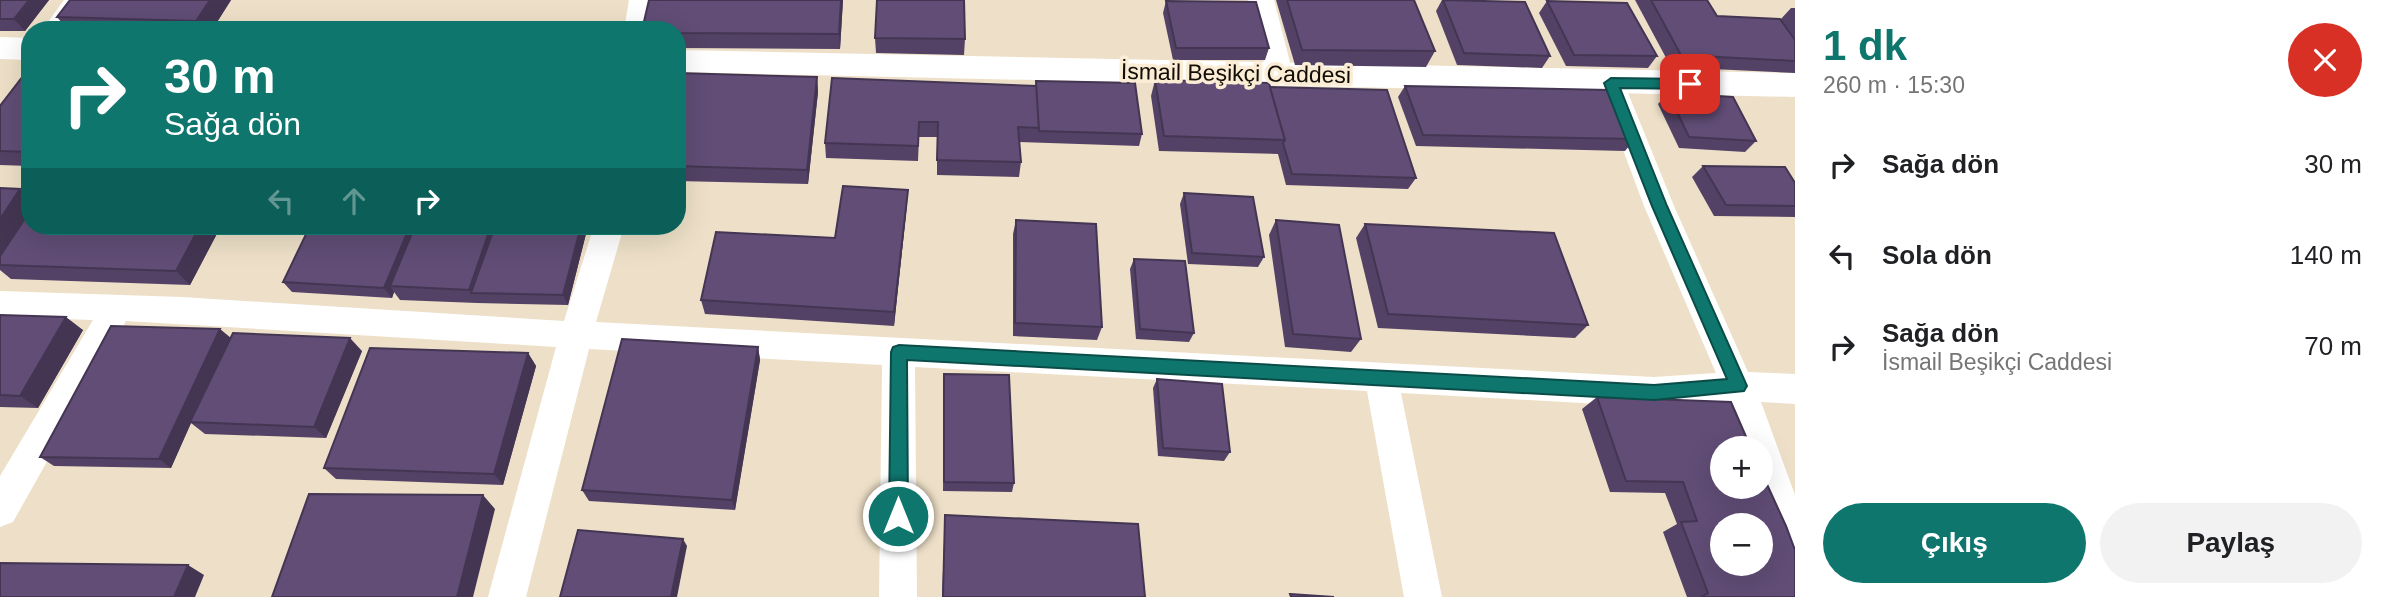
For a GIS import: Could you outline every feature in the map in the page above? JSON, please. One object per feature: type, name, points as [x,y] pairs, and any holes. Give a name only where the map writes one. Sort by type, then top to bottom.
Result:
[{"type":"street","points":[[62,21],[77,0]]},
{"type":"street","points":[[638,21],[642,0]]},
{"type":"street","points":[[1261,0],[1280,74]]},
{"type":"street","points":[[0,48],[21,49]]},
{"type":"street","name":"İsmail Beşikçi Caddesi","points":[[686,61],[1795,85]]},
{"type":"street","points":[[1611,83],[1659,206],[1738,386],[1795,545]]},
{"type":"street","points":[[507,597],[576,335],[606,235]]},
{"type":"street","points":[[0,304],[182,310],[576,335],[1654,393],[1738,386],[1795,389]]},
{"type":"street","points":[[0,510],[116,309]]},
{"type":"street","points":[[898,597],[899,352]]},
{"type":"street","points":[[1381,377],[1423,597]]},
{"type":"building","points":[[0,0],[29,0],[14,19],[0,19]]},
{"type":"building","points":[[70,0],[210,0],[196,21],[57,17]]},
{"type":"building","points":[[649,0],[841,0],[839,34],[686,33],[686,21],[644,21]]},
{"type":"building","points":[[877,0],[964,0],[965,39],[875,38]]},
{"type":"building","points":[[1287,0],[1414,0],[1435,51],[1302,50]]},
{"type":"building","points":[[1443,0],[1525,2],[1550,56],[1464,53]]},
{"type":"building","points":[[1651,0],[1707,0],[1717,16],[1780,19],[1795,40],[1795,61],[1681,55]]},
{"type":"building","points":[[1166,1],[1256,2],[1269,48],[1176,48]]},
{"type":"building","points":[[1547,1],[1627,3],[1657,56],[1574,55]]},
{"type":"building","points":[[686,73],[817,77],[807,170],[686,166]]},
{"type":"building","points":[[832,78],[1037,86],[1040,128],[1018,127],[1021,162],[937,160],[938,122],[919,122],[918,146],[825,143]]},
{"type":"building","points":[[21,79],[21,152],[0,151],[0,106]]},
{"type":"building","points":[[1155,80],[1269,83],[1285,140],[1164,136]]},
{"type":"building","points":[[1036,81],[1135,83],[1142,134],[1039,131]]},
{"type":"building","points":[[1405,86],[1609,90],[1635,139],[1423,135]]},
{"type":"building","points":[[1270,87],[1387,90],[1416,178],[1292,174]]},
{"type":"building","points":[[1668,93],[1733,97],[1756,141],[1689,137]]},
{"type":"building","points":[[1703,166],[1785,167],[1795,183],[1795,206],[1726,205]]},
{"type":"building","points":[[843,186],[908,190],[894,312],[701,300],[716,232],[835,238]]},
{"type":"building","points":[[0,188],[20,189],[0,219]]},
{"type":"building","points":[[1184,193],[1253,197],[1264,257],[1192,253]]},
{"type":"building","points":[[1016,220],[1096,224],[1102,327],[1015,323]]},
{"type":"building","points":[[1276,220],[1339,225],[1361,339],[1293,334]]},
{"type":"building","points":[[21,224],[21,235],[195,235],[176,271],[0,265],[0,256]]},
{"type":"building","points":[[1365,224],[1554,233],[1588,325],[1388,314]]},
{"type":"building","points":[[306,235],[406,235],[384,288],[283,282]]},
{"type":"building","points":[[411,235],[488,235],[469,290],[390,286]]},
{"type":"building","points":[[492,235],[579,235],[563,295],[471,293]]},
{"type":"building","points":[[1134,259],[1185,261],[1194,333],[1140,329]]},
{"type":"building","points":[[0,315],[66,317],[20,396],[0,395]]},
{"type":"building","points":[[111,326],[220,329],[159,459],[40,457]]},
{"type":"building","points":[[233,333],[350,338],[314,427],[190,422]]},
{"type":"building","points":[[622,339],[758,347],[732,500],[582,490]]},
{"type":"building","points":[[370,348],[528,353],[494,474],[324,468]]},
{"type":"building","points":[[944,374],[1009,375],[1014,483],[944,482]]},
{"type":"building","points":[[1157,379],[1222,384],[1230,452],[1163,448]]},
{"type":"building","points":[[1597,397],[1731,402],[1746,436],[1710,436],[1710,499],[1773,498],[1795,550],[1795,597],[1701,597],[1708,593],[1681,522],[1697,521],[1683,482],[1626,481]]},
{"type":"building","points":[[309,494],[483,495],[457,597],[272,597]]},
{"type":"building","points":[[945,515],[1138,524],[1145,597],[943,597]]},
{"type":"building","points":[[578,530],[683,539],[671,597],[560,597]]},
{"type":"building","points":[[0,563],[188,565],[174,597],[0,597]]},
{"type":"building","points":[[1290,594],[1334,597],[1291,597]]},
{"type":"route","points":[[898,516],[899,352],[1654,393],[1738,386],[1659,206],[1611,83],[1690,84]]}]
